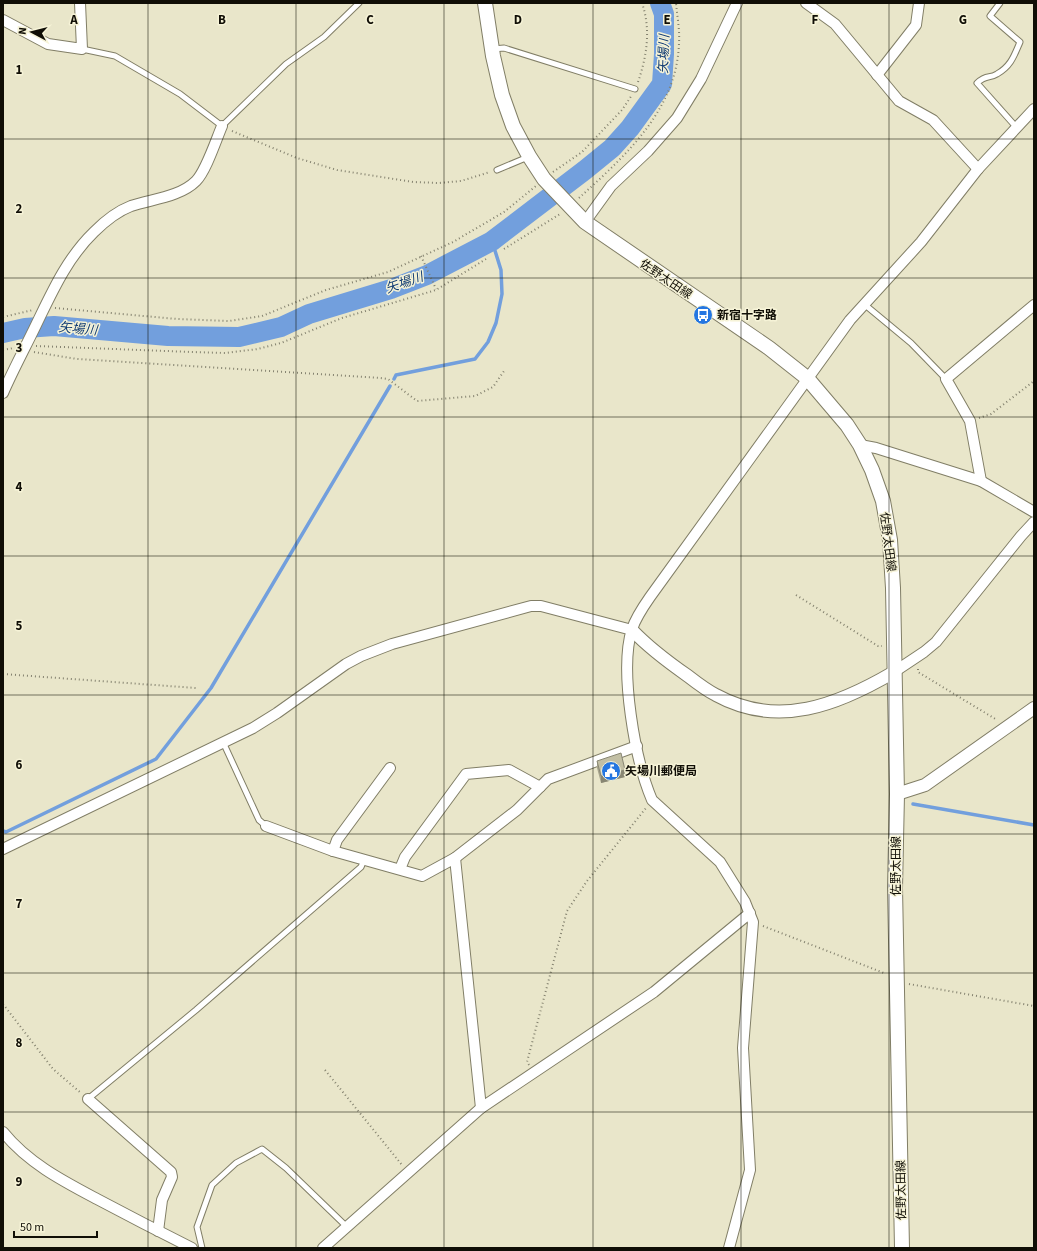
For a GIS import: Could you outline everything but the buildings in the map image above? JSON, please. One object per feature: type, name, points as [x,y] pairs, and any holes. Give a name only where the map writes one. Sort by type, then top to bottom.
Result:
[{"type":"main road","name":"佐野太田線","points":[[485,3],[492,50],[502,95],[513,126],[529,156],[546,180],[568,206],[585,222],[769,348],[807,378],[838,414],[860,445],[872,470],[882,501],[890,540],[897,794],[895,888],[898,980],[902,1248]]},
{"type":"street","points":[[3,20],[48,44],[82,50],[83,42],[80,3]]},
{"type":"street","points":[[585,222],[611,186],[648,151],[677,118],[700,79],[737,3]]},
{"type":"street","points":[[806,3],[835,24],[899,101],[933,120],[978,169]]},
{"type":"street","points":[[877,76],[916,25],[919,3]]},
{"type":"street","points":[[729,1248],[750,1170],[742,1048],[751,917],[720,862],[652,800],[647,788],[637,746],[629,697],[628,671],[632,630],[640,612],[650,597],[850,320],[921,242],[978,169],[1033,113]]},
{"type":"street","points":[[3,393],[6,379],[26,345],[63,272],[78,250],[94,232],[118,213],[131,206],[181,191],[196,181],[222,126]]},
{"type":"street","points":[[981,481],[970,421],[946,379],[1034,305]]},
{"type":"street","points":[[860,445],[876,448],[981,481],[1034,512]]},
{"type":"street","points":[[3,849],[223,742],[277,713],[346,664],[375,650],[423,635],[531,606],[541,606],[632,630],[663,659],[716,695],[738,705],[755,710],[793,711],[819,707],[874,684],[924,652],[936,642],[1034,522]]},
{"type":"street","points":[[897,794],[925,785],[1034,708]]},
{"type":"street","points":[[266,826],[333,851],[422,876],[455,858],[517,810],[548,778],[637,746]]},
{"type":"street","points":[[333,851],[337,840],[390,768]]},
{"type":"street","points":[[400,869],[404,857],[466,774],[509,770],[540,787]]},
{"type":"street","points":[[455,858],[481,1108]]},
{"type":"street","points":[[323,1248],[346,1226],[481,1108],[654,992],[751,917]]},
{"type":"street","points":[[88,1099],[171,1172],[172,1177],[162,1200],[158,1231]]},
{"type":"street","points":[[3,1132],[10,1142],[35,1163],[68,1184],[192,1248]]},
{"type":"lane","points":[[82,50],[115,56],[180,94],[222,126],[286,64],[324,37],[358,3]]},
{"type":"lane","points":[[1000,3],[990,16],[1020,42],[1012,63],[996,75],[985,76],[977,83],[1017,128]]},
{"type":"lane","points":[[492,50],[504,48],[635,89]]},
{"type":"lane","points":[[497,170],[529,156]]},
{"type":"lane","points":[[864,304],[911,344],[946,379]]},
{"type":"lane","points":[[223,742],[258,820],[266,826]]},
{"type":"lane","points":[[88,1099],[208,1000],[361,867],[364,860]]},
{"type":"lane","points":[[202,1248],[197,1227],[212,1185],[236,1163],[262,1149],[286,1168],[346,1226]]},
{"type":"path","points":[[3,317],[44,309],[177,319],[246,319],[283,309],[326,290],[388,272],[452,242],[488,222],[546,180],[582,152],[622,110],[635,89],[644,64],[647,44],[646,23],[642,3]]},
{"type":"path","points":[[504,249],[568,206],[642,137],[654,119],[673,80],[678,58],[679,43],[676,3]]},
{"type":"path","points":[[222,126],[297,158],[337,170],[413,182],[439,183],[461,181],[497,170]]},
{"type":"path","points":[[421,256],[435,288]]},
{"type":"path","points":[[3,350],[26,345],[198,352],[225,352],[258,349],[281,343],[342,318],[435,288],[486,260]]},
{"type":"path","points":[[26,345],[31,352],[77,359],[388,379],[417,401],[475,396],[493,387],[504,372]]},
{"type":"path","points":[[970,421],[991,414],[1034,381]]},
{"type":"path","points":[[796,595],[878,646],[894,644]]},
{"type":"path","points":[[917,668],[918,672],[998,720],[1005,728]]},
{"type":"path","points":[[3,674],[196,688]]},
{"type":"path","points":[[535,1072],[527,1062],[567,911],[587,881],[652,800]]},
{"type":"path","points":[[751,917],[898,980],[1034,1006]]},
{"type":"path","points":[[3,1004],[52,1069],[88,1099]]},
{"type":"path","points":[[325,1070],[408,1172]]},
{"type":"waterway","name":"矢場川","points":[[3,333],[25,328],[54,326],[168,336],[239,337],[281,327],[309,314],[391,289],[427,275],[492,241],[612,148],[630,128],[662,84],[664,14],[660,3]]},
{"type":"waterway","points":[[394,379],[396,375],[475,359],[488,342],[496,323],[502,294],[501,270],[492,241]]},
{"type":"waterway","points":[[3,831],[6,832],[156,759],[211,688],[390,386]]},
{"type":"waterway","points":[[913,804],[1034,825]]},
{"type":"place","name":"新宿十字路","points":[[703,315]]},
{"type":"place","name":"矢場川郵便局","points":[[611,771]]}]
